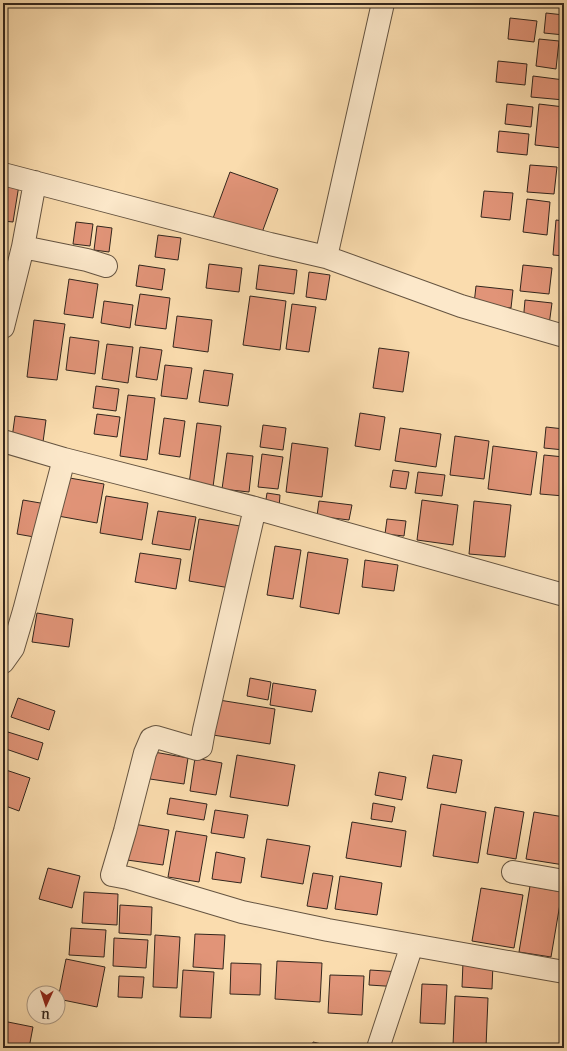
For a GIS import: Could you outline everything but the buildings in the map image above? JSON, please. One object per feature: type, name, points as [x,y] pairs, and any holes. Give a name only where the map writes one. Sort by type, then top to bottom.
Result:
[{"type":"street","points":[[326,258],[383,3]]},
{"type":"street","points":[[3,174],[326,258],[461,306],[564,336]]},
{"type":"street","points":[[3,327],[22,247],[35,182]]},
{"type":"street","points":[[22,247],[87,260],[106,266]]},
{"type":"street","points":[[3,441],[64,459],[254,508],[564,595]]},
{"type":"street","points":[[3,662],[13,648],[24,612],[64,459]]},
{"type":"street","points":[[254,508],[200,747],[197,749],[156,737],[151,739],[145,753],[125,831],[112,874],[242,912],[328,930],[564,972]]},
{"type":"street","points":[[513,872],[564,881]]},
{"type":"street","points":[[378,1048],[412,945]]}]
